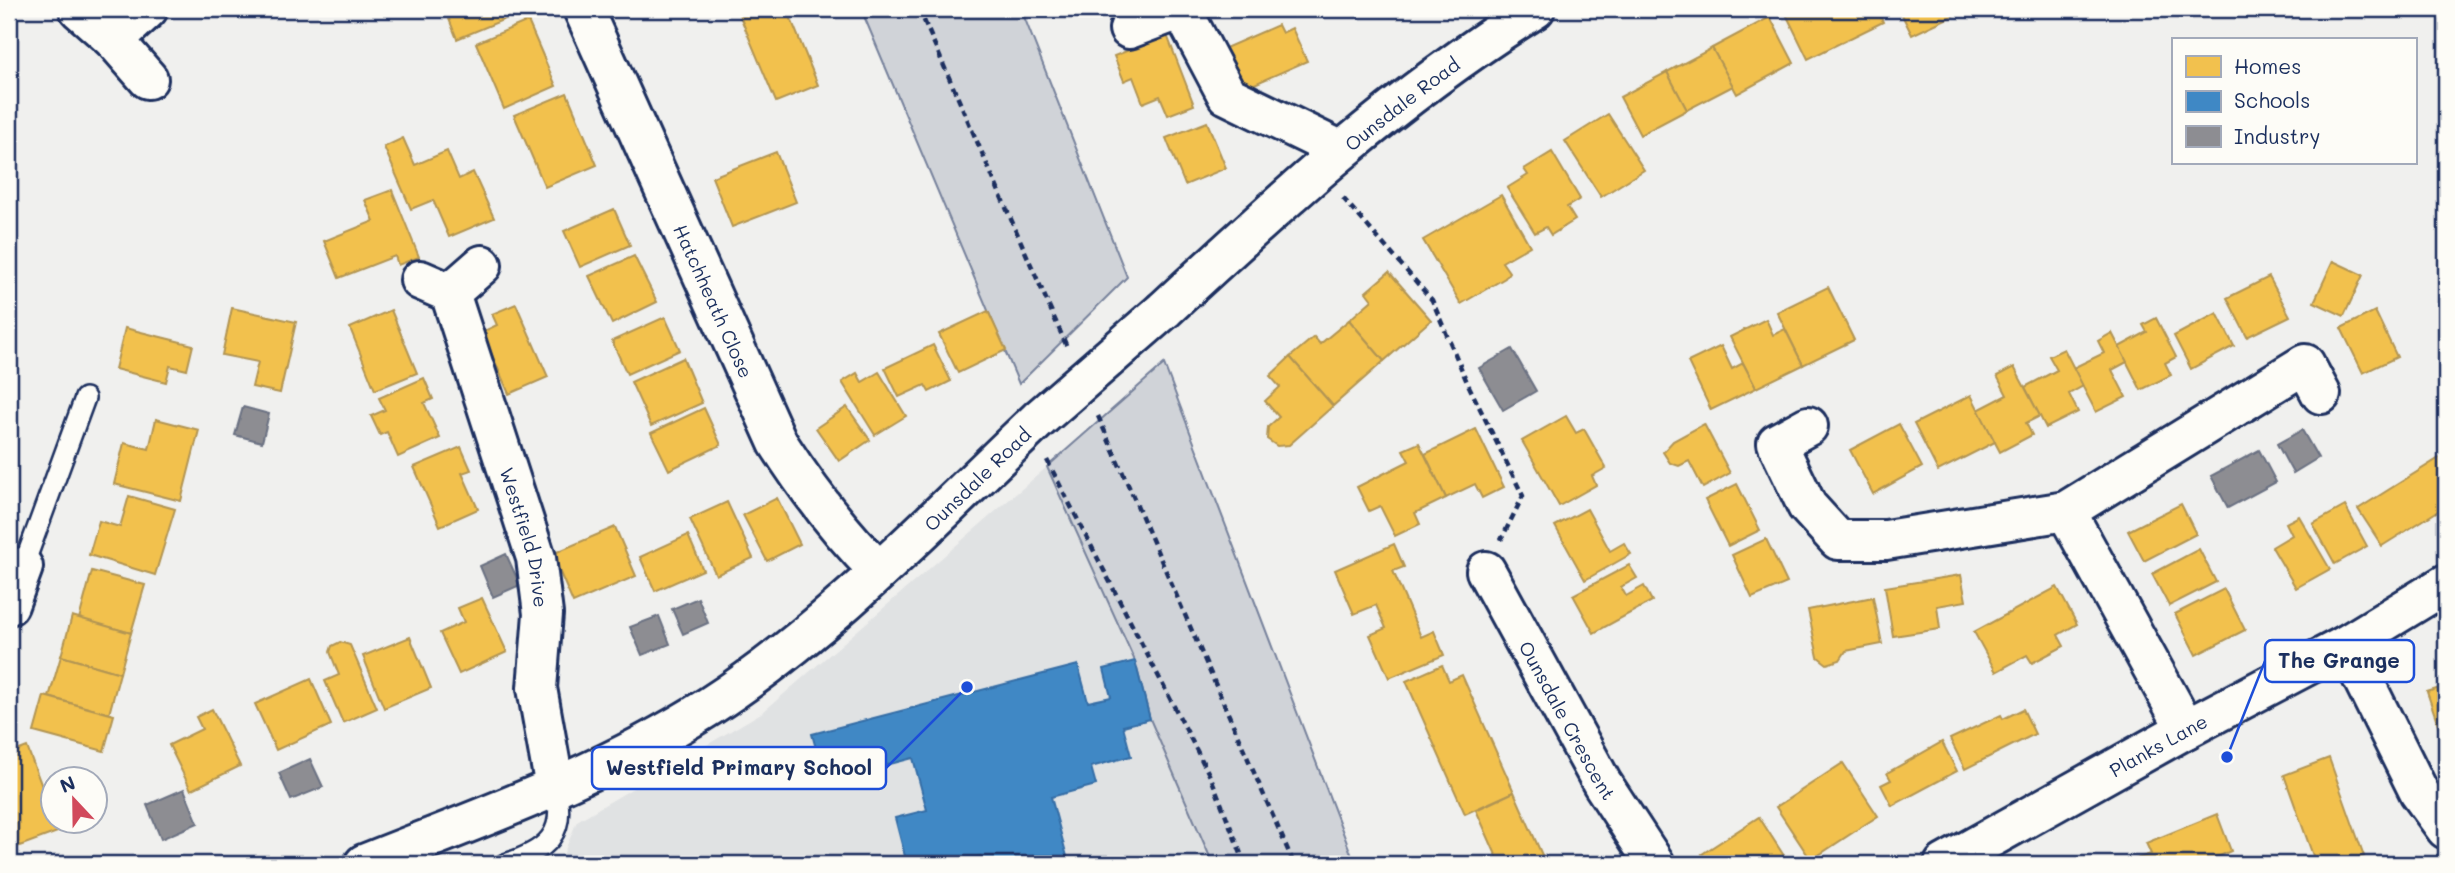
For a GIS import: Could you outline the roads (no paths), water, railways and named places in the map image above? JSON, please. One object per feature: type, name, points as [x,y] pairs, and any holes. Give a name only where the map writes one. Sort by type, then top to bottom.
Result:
[{"type":"street","points":[[79,9],[114,40],[148,79]]},
{"type":"street","points":[[114,40],[148,9]]},
{"type":"street","name":"Hatchheath Close","points":[[583,9],[778,443],[808,491],[845,537],[879,571]]},
{"type":"street","points":[[1129,29],[1182,9],[1227,95],[1329,159]]},
{"type":"street","name":"Ounsdale Road","points":[[364,864],[555,788],[658,737],[711,705],[774,660],[879,571],[1040,418],[1164,310],[1329,159],[1424,82],[1535,9]]},
{"type":"street","name":"Westfield Drive","points":[[482,265],[435,287],[536,558],[543,614],[537,688],[555,788]]},
{"type":"street","points":[[1808,426],[1777,443],[1807,506],[1838,540],[1886,540],[2066,511],[2305,364],[2321,394]]},
{"type":"street","points":[[2066,511],[2186,729]]},
{"type":"street","points":[[9,605],[23,566]]},
{"type":"street","name":"Ounsdale Crescent","points":[[1486,571],[1602,783],[1655,864]]},
{"type":"street","name":"Planks Lane","points":[[1944,864],[2186,729],[2346,645],[2446,584]]},
{"type":"street","points":[[2346,645],[2419,792],[2446,829]]},
{"type":"lane","points":[[23,566],[85,398]]},
{"type":"lane","points":[[505,864],[531,855],[546,844],[556,829],[561,809],[555,788]]},
{"type":"place","name":"Westfield Primary School","points":[[967,687]]},
{"type":"place","name":"The Grange","points":[[2227,757]]}]
